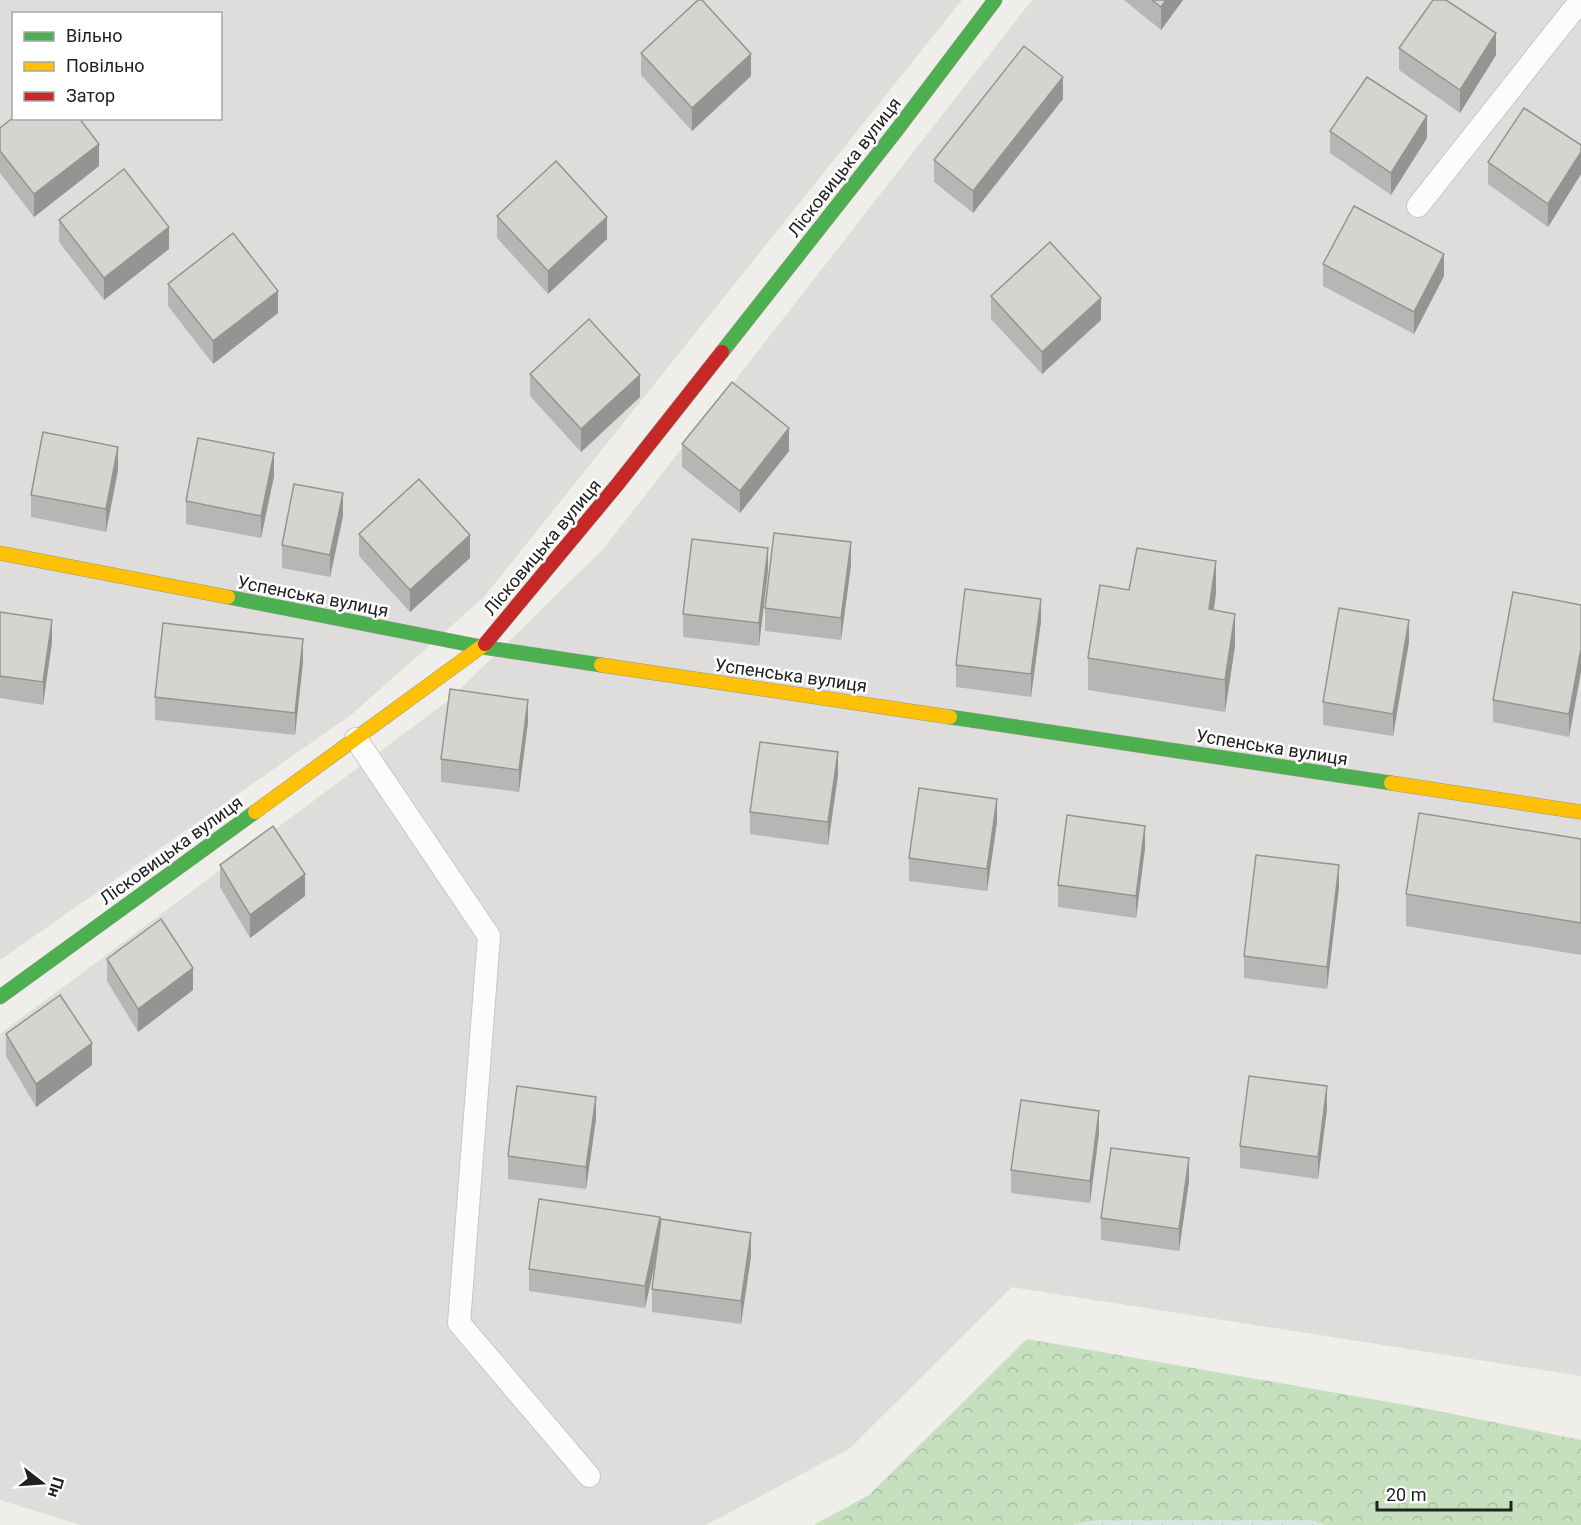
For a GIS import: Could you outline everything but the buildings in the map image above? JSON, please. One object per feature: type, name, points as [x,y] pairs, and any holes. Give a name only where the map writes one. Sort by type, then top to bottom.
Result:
[{"type":"street","name":"Лісковицька вулиця","points":[[0,997],[482,648],[617,485],[888,141],[995,0]]},
{"type":"street","name":"Успенська вулиця","points":[[0,553],[482,648],[1581,812]]},
{"type":"lane","points":[[1418,206],[1581,0]]},
{"type":"lane","points":[[356,739],[489,936],[459,1323],[589,1476]]},
{"type":"shaded area","points":[[0,0],[962,0],[484,597],[351,715],[0,960]]},
{"type":"shaded area","points":[[1032,0],[1581,0],[1581,1376],[1012,1287],[849,1449],[706,1525],[81,1525],[0,1500],[0,1034],[449,700],[604,548]]},
{"type":"green space","points":[[1027,1339],[1423,1408],[1581,1440],[1581,1525],[814,1525],[869,1495]]},
{"type":"green space","points":[[1095,1520],[1311,1520],[1326,1525],[1070,1525]]},
{"type":"traffic: fast","points":[[722,352],[896,131],[995,0]]},
{"type":"traffic: fast","points":[[228,597],[482,647],[601,665]]},
{"type":"traffic: fast","points":[[950,717],[1391,783]]},
{"type":"traffic: fast","points":[[0,997],[255,812]]},
{"type":"traffic: slow","points":[[0,553],[228,597]]},
{"type":"traffic: slow","points":[[255,812],[485,644]]},
{"type":"traffic: slow","points":[[601,665],[950,717]]},
{"type":"traffic: slow","points":[[1391,783],[1581,812]]},
{"type":"traffic: jam","points":[[485,644],[617,485],[722,352]]}]
